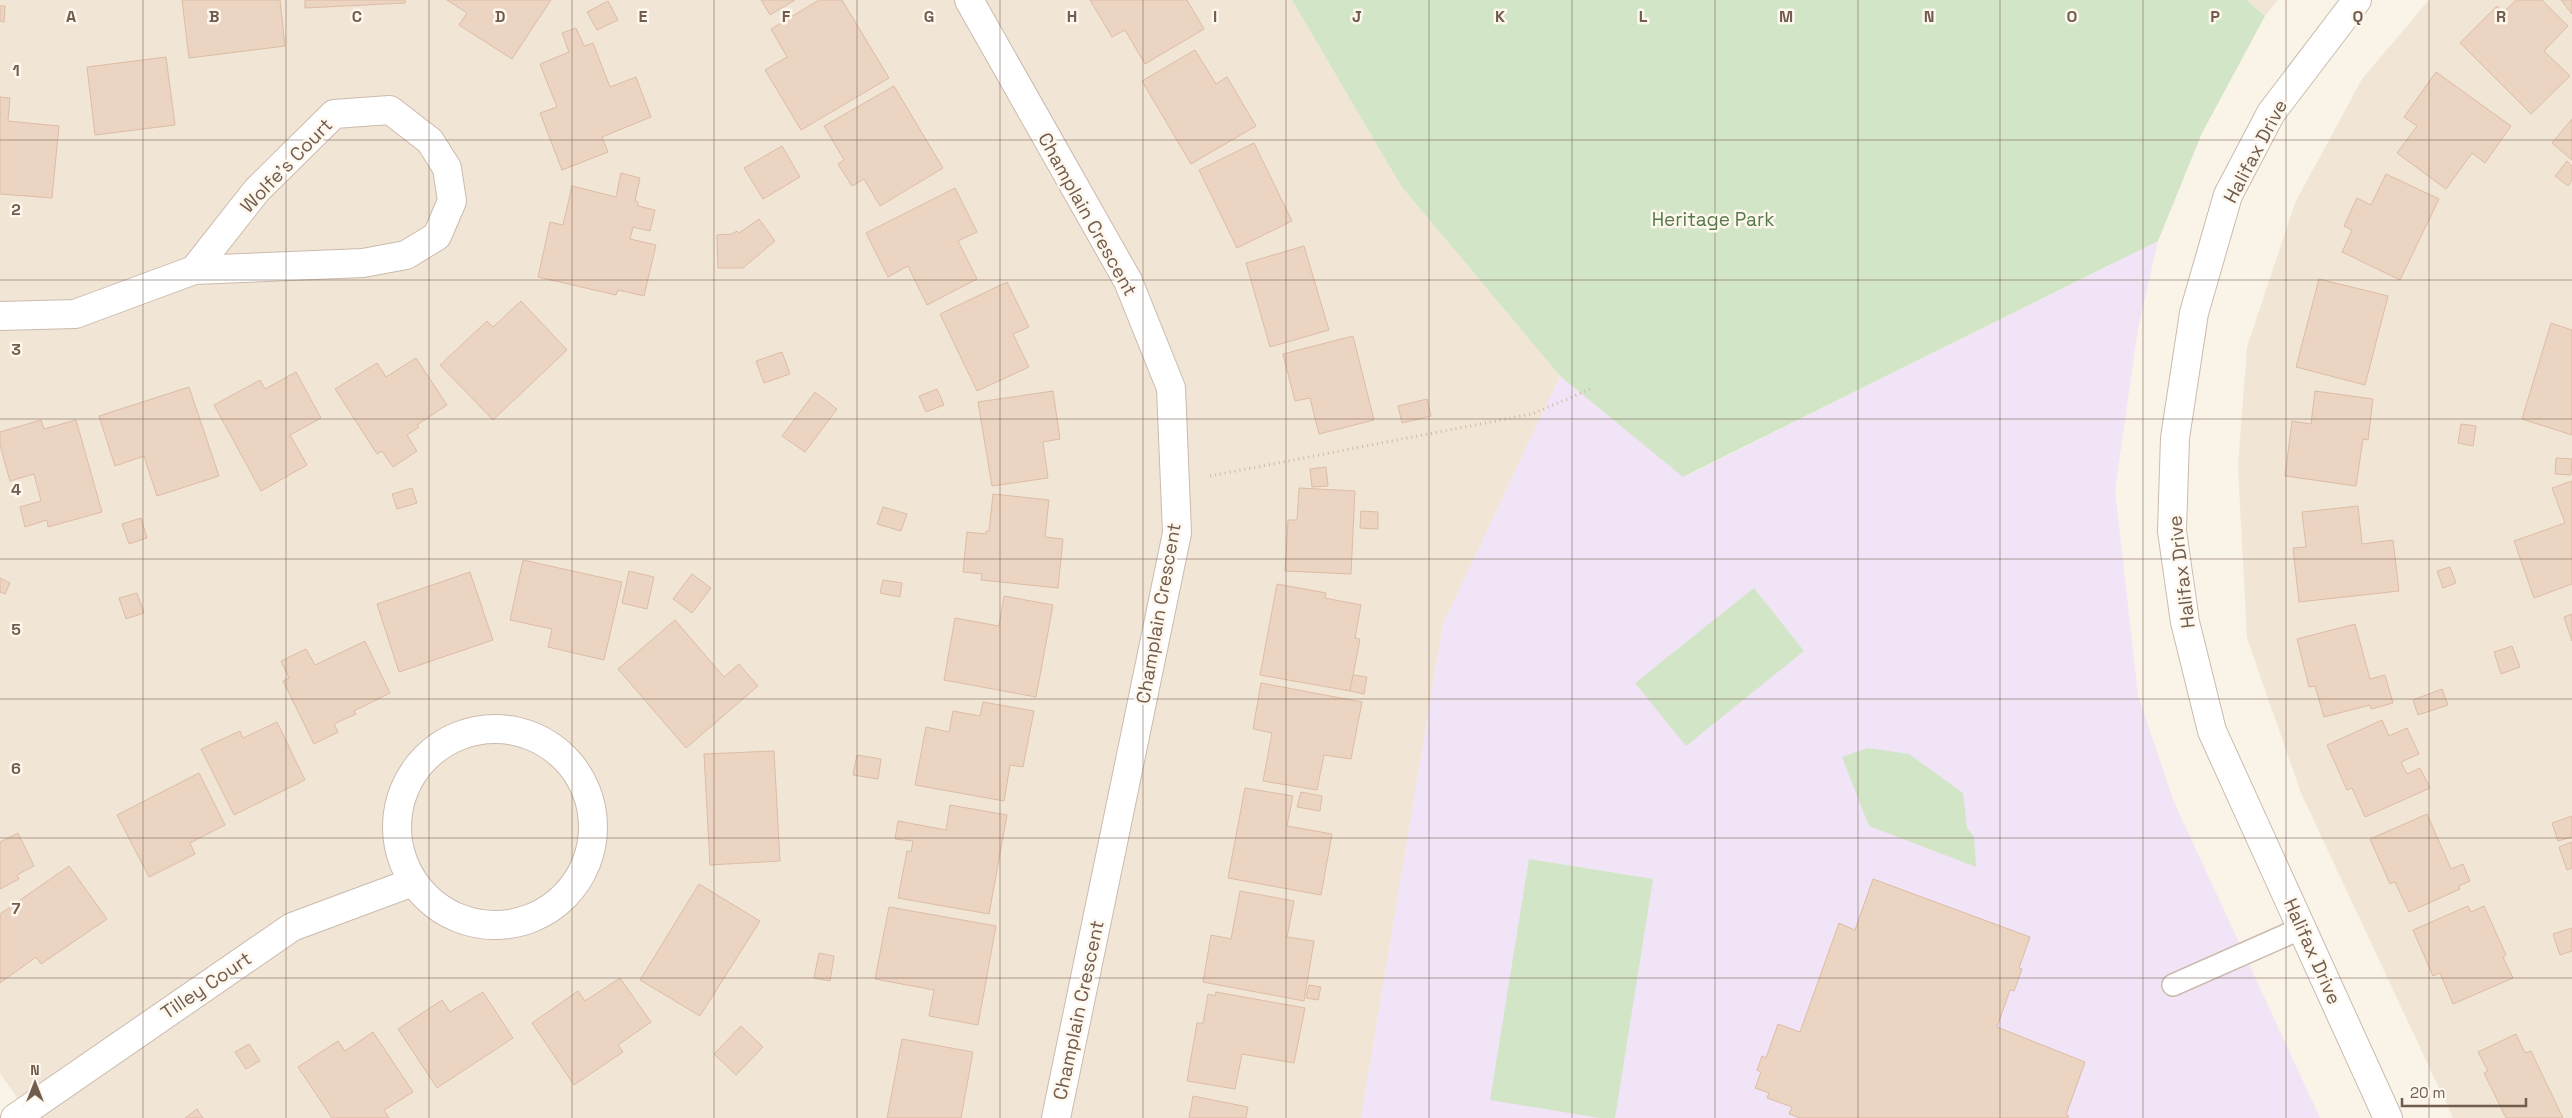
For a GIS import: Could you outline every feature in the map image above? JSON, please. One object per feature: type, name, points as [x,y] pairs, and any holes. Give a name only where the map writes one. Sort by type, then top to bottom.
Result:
[{"type":"street","name":"Champlain Crescent","points":[[969,0],[1128,281],[1171,388],[1176,533],[1056,1118]]},
{"type":"street","name":"Halifax Drive","points":[[2357,0],[2270,112],[2228,195],[2194,313],[2175,438],[2172,531],[2185,622],[2212,731],[2388,1118]]},
{"type":"street","name":"Wolfe's Court","points":[[0,316],[74,314],[194,270],[363,263],[406,255],[437,236],[452,201],[447,168],[430,142],[390,110],[334,114],[257,190],[194,270]]},
{"type":"street","points":[[507,729],[542,741],[571,764],[589,797],[594,833],[585,870],[559,903],[523,922],[482,926],[443,911],[413,882],[398,848],[398,811],[411,776],[436,748],[470,732],[507,729]]},
{"type":"street","name":"Tilley Court","points":[[16,1118],[292,927],[413,882]]},
{"type":"lane","points":[[2173,986],[2302,928]]},
{"type":"path","points":[[1174,482],[1532,414],[1591,390]]},
{"type":"shaded area","points":[[0,0],[1292,0],[1401,186],[1560,376],[1443,624],[1361,1118],[31,1118],[0,1073]]},
{"type":"shaded area","points":[[2247,0],[2278,0],[2265,16]]},
{"type":"shaded area","points":[[2429,0],[2572,0],[2572,1118],[2453,1118],[2301,793],[2247,638],[2238,466],[2247,347],[2295,203],[2362,79]]},
{"type":"shaded area","points":[[2158,241],[2138,328],[2115,490],[2138,696],[2174,802],[2320,1118],[1361,1118],[1443,624],[1560,376],[1684,477]]},
{"type":"green space","name":"Heritage Park","points":[[1292,0],[2247,0],[2265,16],[2202,133],[2158,241],[1683,477],[1560,376],[1401,186]]},
{"type":"green space","points":[[1754,588],[1804,651],[1686,746],[1635,683]]},
{"type":"green space","points":[[1868,748],[1909,754],[1963,793],[1967,828],[1974,837],[1976,867],[1869,826],[1842,757]]},
{"type":"green space","points":[[1529,859],[1653,879],[1615,1118],[1599,1118],[1490,1100]]},
{"type":"building","points":[[182,0],[280,0],[285,46],[189,58]]},
{"type":"building","points":[[305,0],[405,0],[405,3],[305,8]]},
{"type":"building","points":[[447,0],[551,0],[512,59],[459,25],[467,13]]},
{"type":"building","points":[[761,0],[795,0],[770,15]]},
{"type":"building","points":[[819,0],[842,0],[889,78],[801,130],[765,70],[787,57],[771,29]]},
{"type":"building","points":[[1090,0],[1187,0],[1204,29],[1145,64],[1125,30],[1112,37]]},
{"type":"building","points":[[2516,0],[2542,0],[2568,26],[2544,51],[2570,76],[2531,114],[2460,43],[2497,6],[2503,13]]},
{"type":"building","points":[[2561,0],[2572,0],[2572,14]]},
{"type":"building","points":[[608,1],[618,20],[597,30],[587,12]]},
{"type":"building","points":[[0,6],[5,6],[4,22],[0,21]]},
{"type":"building","points":[[576,28],[584,46],[593,43],[610,87],[636,77],[651,117],[602,137],[608,152],[562,170],[540,113],[557,107],[540,64],[569,52],[562,33]]},
{"type":"building","points":[[1195,50],[1216,84],[1227,77],[1256,126],[1191,164],[1142,81]]},
{"type":"building","points":[[166,57],[175,125],[95,135],[87,67]]},
{"type":"building","points":[[2436,72],[2511,126],[2485,163],[2472,153],[2446,189],[2397,153],[2417,126],[2404,117]]},
{"type":"building","points":[[894,86],[943,168],[880,206],[864,179],[852,186],[838,164],[844,160],[824,126]]},
{"type":"building","points":[[0,97],[10,98],[8,121],[59,126],[52,198],[0,194]]},
{"type":"building","points":[[2572,119],[2572,160],[2552,143]]},
{"type":"building","points":[[1254,143],[1292,221],[1237,248],[1199,170]]},
{"type":"building","points":[[782,146],[800,177],[763,199],[744,168]]},
{"type":"building","points":[[2567,161],[2572,166],[2572,180],[2568,186],[2555,176]]},
{"type":"building","points":[[621,173],[640,178],[635,201],[638,202],[638,206],[655,210],[650,231],[633,227],[630,239],[656,245],[644,296],[618,290],[616,295],[538,277],[550,222],[563,225],[572,186],[616,197]]},
{"type":"building","points":[[2386,174],[2439,199],[2400,280],[2342,252],[2352,230],[2344,226],[2357,198],[2371,205]]},
{"type":"building","points":[[955,188],[977,232],[958,241],[977,279],[927,305],[908,266],[888,277],[866,233]]},
{"type":"building","points":[[759,219],[775,241],[743,268],[718,268],[717,235],[732,234],[737,231],[739,233]]},
{"type":"building","points":[[1304,246],[1329,330],[1270,347],[1246,263]]},
{"type":"building","points":[[2319,279],[2388,296],[2365,385],[2296,367]]},
{"type":"building","points":[[1007,282],[1029,327],[1013,334],[1029,367],[977,391],[940,314]]},
{"type":"building","points":[[521,301],[567,350],[493,420],[440,365],[487,321],[493,327]]},
{"type":"building","points":[[2551,323],[2572,330],[2572,435],[2522,419]]},
{"type":"building","points":[[1353,336],[1374,420],[1319,434],[1310,398],[1295,401],[1283,354]]},
{"type":"building","points":[[782,352],[790,374],[764,383],[756,361]]},
{"type":"building","points":[[416,358],[447,405],[417,425],[419,427],[407,435],[417,451],[393,467],[382,451],[377,454],[335,389],[377,363],[386,377]]},
{"type":"building","points":[[296,372],[321,418],[290,435],[307,465],[261,491],[214,405],[260,380],[265,389]]},
{"type":"building","points":[[189,387],[219,476],[157,496],[144,456],[115,466],[99,416]]},
{"type":"building","points":[[937,389],[944,405],[926,412],[919,396]]},
{"type":"building","points":[[1053,391],[1060,439],[1043,442],[1048,478],[992,486],[978,402]]},
{"type":"building","points":[[2315,391],[2373,399],[2368,440],[2363,439],[2356,486],[2285,476],[2292,421],[2311,424]]},
{"type":"building","points":[[815,392],[837,409],[805,452],[782,436]]},
{"type":"building","points":[[1427,399],[1431,416],[1402,423],[1398,406]]},
{"type":"building","points":[[41,420],[44,429],[76,420],[102,512],[48,527],[47,520],[25,527],[20,507],[41,501],[34,474],[10,481],[0,445],[0,432]]},
{"type":"building","points":[[2461,424],[2476,426],[2473,446],[2458,443]]},
{"type":"building","points":[[2556,458],[2572,459],[2571,475],[2555,474]]},
{"type":"building","points":[[1326,467],[1328,486],[1312,487],[1310,469]]},
{"type":"building","points":[[2572,481],[2572,584],[2534,598],[2514,541],[2565,523],[2552,488]]},
{"type":"building","points":[[412,488],[417,503],[397,509],[392,494]]},
{"type":"building","points":[[1299,488],[1355,491],[1351,574],[1285,571],[1288,520],[1297,520]]},
{"type":"building","points":[[993,494],[1049,500],[1045,537],[1063,539],[1058,588],[981,580],[982,574],[963,572],[967,532],[986,534],[986,531],[989,531]]},
{"type":"building","points":[[2358,506],[2362,544],[2393,540],[2399,591],[2299,602],[2293,548],[2306,547],[2302,512]]},
{"type":"building","points":[[883,507],[907,514],[901,531],[877,524]]},
{"type":"building","points":[[1361,511],[1378,512],[1378,529],[1360,528]]},
{"type":"building","points":[[141,518],[147,538],[129,544],[122,524]]},
{"type":"building","points":[[523,560],[622,582],[604,660],[548,647],[552,629],[510,620]]},
{"type":"building","points":[[2450,567],[2456,583],[2443,588],[2437,571]]},
{"type":"building","points":[[629,571],[654,577],[647,609],[622,603]]},
{"type":"building","points":[[470,572],[493,640],[399,672],[377,604]]},
{"type":"building","points":[[692,574],[711,588],[692,613],[673,599]]},
{"type":"building","points":[[0,578],[10,583],[5,594],[0,592]]},
{"type":"building","points":[[883,580],[902,583],[900,597],[880,593]]},
{"type":"building","points":[[1277,584],[1326,593],[1325,598],[1361,605],[1355,638],[1360,639],[1350,691],[1260,675]]},
{"type":"building","points":[[137,593],[144,613],[126,619],[119,598]]},
{"type":"building","points":[[1004,596],[1053,605],[1036,697],[944,680],[955,618],[999,626]]},
{"type":"building","points":[[2572,614],[2572,641],[2564,617]]},
{"type":"building","points":[[675,620],[724,677],[739,664],[758,686],[686,748],[618,669]]},
{"type":"building","points":[[2355,624],[2370,679],[2385,675],[2393,703],[2371,709],[2370,705],[2324,717],[2315,686],[2309,687],[2297,639]]},
{"type":"building","points":[[365,641],[390,693],[354,711],[356,714],[334,724],[338,732],[314,744],[283,681],[289,678],[281,661],[306,649],[315,665]]},
{"type":"building","points":[[2512,646],[2520,667],[2501,674],[2494,652]]},
{"type":"building","points":[[1353,675],[1367,677],[1364,694],[1350,691]]},
{"type":"building","points":[[1261,683],[1362,702],[1351,759],[1324,755],[1317,790],[1263,781],[1272,733],[1253,729]]},
{"type":"building","points":[[2442,689],[2448,705],[2418,715],[2413,700]]},
{"type":"building","points":[[983,702],[1034,711],[1023,767],[1010,765],[1004,801],[915,785],[926,727],[949,732],[953,711],[980,716]]},
{"type":"building","points":[[2382,720],[2389,736],[2407,728],[2419,754],[2401,762],[2407,774],[2420,768],[2430,788],[2365,817],[2352,788],[2347,790],[2327,745]]},
{"type":"building","points":[[277,722],[305,780],[234,815],[201,749],[240,731],[243,738]]},
{"type":"building","points":[[774,751],[780,861],[710,865],[704,754]]},
{"type":"building","points":[[857,755],[881,759],[878,779],[853,775]]},
{"type":"building","points":[[199,773],[225,825],[190,843],[195,854],[149,877],[117,815]]},
{"type":"building","points":[[1245,788],[1293,796],[1287,826],[1332,834],[1321,895],[1228,878]]},
{"type":"building","points":[[1301,792],[1322,796],[1320,811],[1297,807]]},
{"type":"building","points":[[950,805],[1007,815],[989,914],[898,898],[907,851],[911,852],[913,841],[895,839],[898,821],[946,830]]},
{"type":"building","points":[[2427,814],[2451,869],[2463,864],[2470,881],[2459,886],[2460,889],[2409,912],[2395,882],[2390,884],[2370,839]]},
{"type":"building","points":[[2572,816],[2572,837],[2558,841],[2552,823]]},
{"type":"building","points":[[18,833],[34,866],[17,875],[19,879],[0,889],[0,842]]},
{"type":"building","points":[[2572,842],[2572,868],[2567,870],[2559,847]]},
{"type":"building","points":[[69,866],[107,919],[41,964],[36,957],[0,983],[0,914]]},
{"type":"building","points":[[1873,879],[2030,937],[2019,968],[2022,969],[2014,991],[2010,990],[1997,1027],[2085,1062],[2066,1115],[2069,1116],[2068,1118],[1800,1118],[1789,1114],[1792,1107],[1767,1098],[1769,1093],[1755,1088],[1761,1072],[1757,1070],[1762,1056],[1766,1058],[1778,1024],[1800,1032],[1839,923],[1855,930]]},
{"type":"building","points":[[699,884],[760,921],[700,1016],[640,980]]},
{"type":"building","points":[[1240,891],[1294,901],[1287,937],[1314,941],[1304,1001],[1203,982],[1211,935],[1231,939]]},
{"type":"building","points":[[2468,906],[2471,912],[2484,906],[2506,955],[2503,957],[2513,978],[2453,1004],[2440,973],[2433,976],[2413,930]]},
{"type":"building","points":[[889,907],[996,926],[978,1025],[929,1016],[934,990],[875,979]]},
{"type":"building","points":[[2572,928],[2572,951],[2560,955],[2553,934]]},
{"type":"building","points":[[819,953],[834,956],[830,981],[814,978]]},
{"type":"building","points":[[620,978],[651,1022],[618,1045],[623,1052],[574,1085],[532,1023],[578,991],[585,1001]]},
{"type":"building","points":[[1309,985],[1321,987],[1318,1000],[1306,998]]},
{"type":"building","points":[[483,992],[513,1038],[437,1088],[398,1029],[442,1000],[450,1012]]},
{"type":"building","points":[[1216,992],[1305,1008],[1294,1063],[1242,1054],[1235,1089],[1187,1081],[1197,1023],[1203,1023],[1208,994],[1215,996]]},
{"type":"building","points":[[741,1026],[763,1047],[736,1075],[714,1054]]},
{"type":"building","points":[[373,1032],[413,1092],[384,1110],[389,1118],[332,1118],[298,1067],[338,1041],[345,1051]]},
{"type":"building","points":[[2516,1034],[2525,1053],[2531,1051],[2563,1118],[2506,1118],[2484,1073],[2488,1071],[2478,1052]]},
{"type":"building","points":[[902,1039],[973,1052],[961,1118],[887,1118]]},
{"type":"building","points":[[249,1044],[260,1061],[246,1069],[235,1052]]},
{"type":"building","points":[[1193,1096],[1248,1107],[1246,1118],[1189,1118]]},
{"type":"building","points":[[197,1109],[203,1118],[185,1118]]}]
